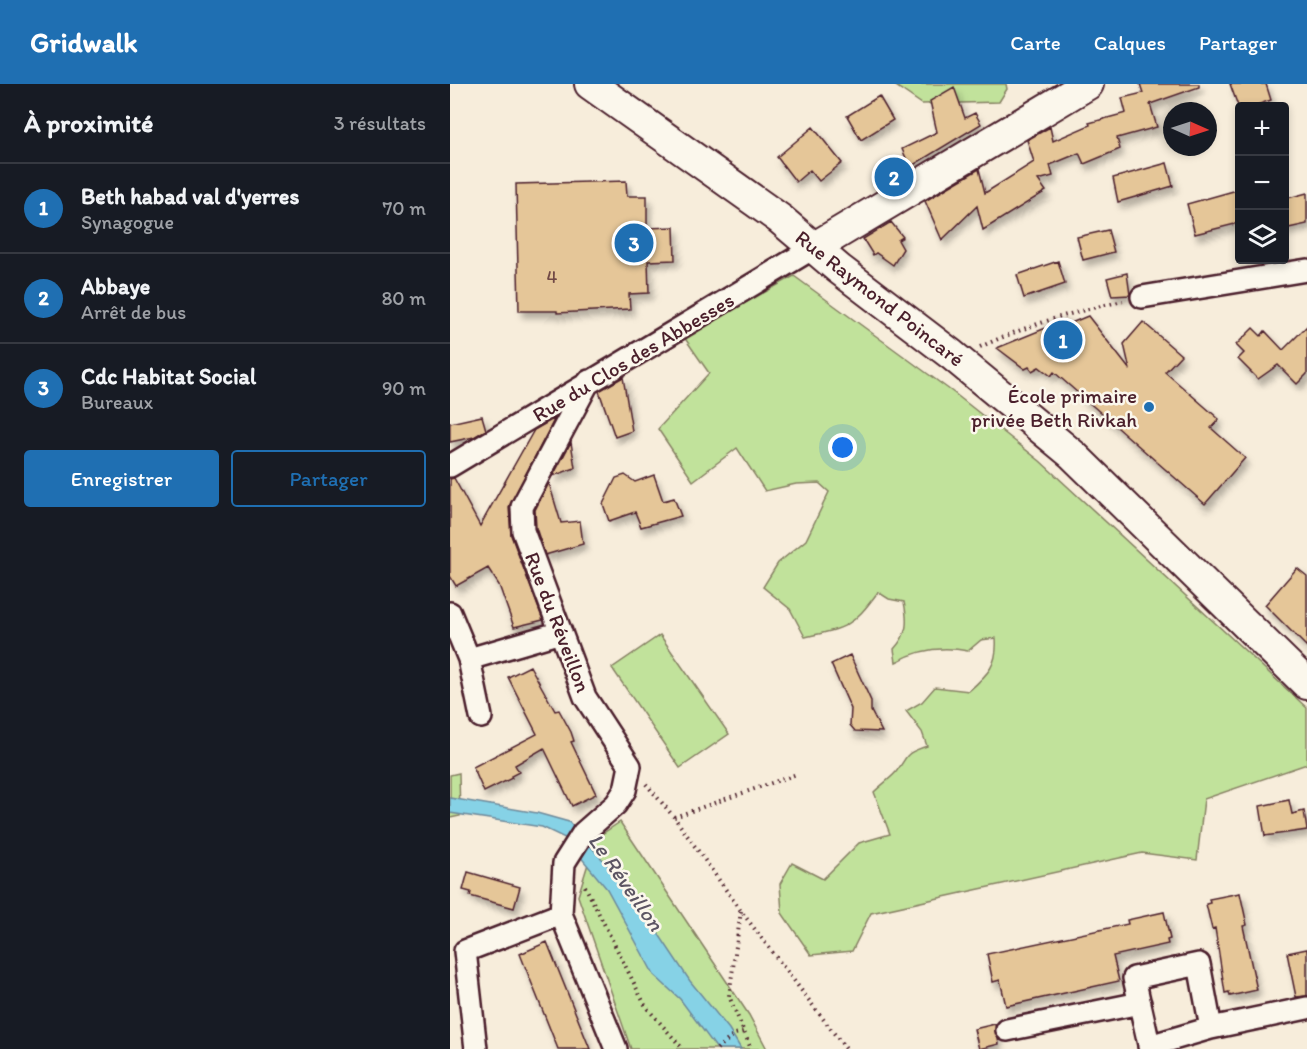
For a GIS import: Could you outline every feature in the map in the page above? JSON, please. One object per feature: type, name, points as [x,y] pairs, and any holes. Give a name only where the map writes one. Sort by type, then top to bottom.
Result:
[{"type":"main road","name":"Rue Raymond Poincaré","points":[[590,84],[780,219],[839,269],[952,355],[1073,455],[1307,684]]},
{"type":"main road","points":[[815,247],[1088,84]]},
{"type":"street","name":"Rue du Clos des Abbesses","points":[[450,466],[815,247]]},
{"type":"street","points":[[1142,297],[1307,270]]},
{"type":"street","name":"Rue du Réveillon","points":[[589,381],[522,507],[523,531],[585,697],[630,766]]},
{"type":"street","points":[[450,613],[469,659],[481,717]]},
{"type":"street","points":[[469,659],[561,632]]},
{"type":"street","points":[[616,1049],[561,914],[564,863],[583,833],[616,804],[625,790],[630,766]]},
{"type":"street","points":[[476,1049],[465,951],[561,914]]},
{"type":"street","points":[[1211,1028],[1199,964],[1134,978],[1149,1047],[1211,1028],[1307,1008]]},
{"type":"street","points":[[1007,1030],[1140,1003]]},
{"type":"path","points":[[952,355],[973,350],[1019,329],[1059,315],[1142,297]]},
{"type":"path","points":[[630,766],[674,817],[741,911],[846,1049]]},
{"type":"path","points":[[674,817],[797,774]]},
{"type":"path","points":[[564,863],[588,890],[646,1007],[682,1049]]},
{"type":"path","points":[[741,911],[729,996],[751,1049]]},
{"type":"path","points":[[717,1049],[735,1034],[744,1032]]},
{"type":"green space","points":[[893,84],[1006,84],[1007,89],[999,102],[922,104]]},
{"type":"green space","points":[[794,276],[954,393],[1040,461],[1307,708],[1307,764],[1204,799],[1197,860],[1142,853],[871,913],[852,951],[811,955],[782,913],[780,884],[792,863],[823,879],[859,843],[890,834],[874,792],[894,775],[910,753],[927,746],[922,732],[906,711],[922,702],[935,687],[969,691],[990,668],[996,647],[996,638],[981,640],[968,651],[931,650],[913,654],[896,662],[894,649],[906,627],[904,602],[889,599],[878,592],[862,613],[848,624],[805,637],[790,609],[763,587],[778,563],[806,540],[829,492],[819,483],[796,484],[765,491],[737,448],[693,481],[658,429],[709,373],[684,337]]},
{"type":"green space","points":[[660,635],[729,734],[680,768],[612,668]]},
{"type":"green space","points":[[459,773],[460,816],[450,818],[450,775]]},
{"type":"green space","points":[[620,822],[749,1015],[767,1049],[631,1049],[578,896],[596,838]]},
{"type":"water","points":[[450,798],[537,813],[569,822],[628,888],[690,981],[729,1029],[741,1049],[717,1049],[680,999],[654,975],[607,889],[565,838],[542,827],[450,813]]},
{"type":"building","points":[[1140,84],[1199,84],[1199,87],[1150,104],[1157,127],[1117,138],[1120,149],[1084,164],[1079,153],[1050,165],[1053,176],[1038,180],[1046,191],[983,230],[977,206],[942,240],[925,201],[979,169],[985,193],[1034,162],[1027,140],[1050,127],[1053,141],[1090,125],[1089,123],[1126,113],[1122,98],[1143,93]]},
{"type":"building","points":[[1230,84],[1266,84],[1271,100],[1237,102]]},
{"type":"building","points":[[954,87],[965,118],[975,113],[981,124],[910,167],[902,149],[937,132],[930,101]]},
{"type":"building","points":[[879,96],[893,120],[861,140],[847,116]]},
{"type":"building","points":[[813,127],[842,163],[819,181],[810,170],[796,182],[777,157]]},
{"type":"building","points":[[1167,163],[1173,186],[1118,202],[1113,178]]},
{"type":"building","points":[[626,181],[627,196],[647,196],[647,228],[674,227],[675,260],[648,261],[649,293],[629,294],[630,309],[557,313],[557,311],[519,311],[516,184]]},
{"type":"building","points":[[1235,191],[1235,224],[1195,234],[1187,204]]},
{"type":"building","points":[[1307,193],[1307,224],[1289,228],[1289,198]]},
{"type":"building","points":[[891,222],[903,237],[898,240],[903,249],[893,265],[876,253],[873,255],[863,239]]},
{"type":"building","points":[[1108,230],[1114,252],[1083,260],[1077,237]]},
{"type":"building","points":[[1058,261],[1065,284],[1024,298],[1017,275]]},
{"type":"building","points":[[1127,273],[1130,295],[1112,296],[1107,278]]},
{"type":"building","points":[[1088,316],[1130,370],[1124,344],[1143,322],[1181,355],[1165,372],[1219,419],[1211,428],[1245,458],[1205,504],[1054,372],[1051,376],[1039,367],[1032,371],[1029,367],[1025,369],[997,348],[1058,323],[1059,328]]},
{"type":"building","points":[[1307,326],[1307,374],[1297,384],[1278,365],[1258,379],[1238,359],[1244,353],[1236,345],[1253,328],[1261,336],[1265,331],[1283,350]]},
{"type":"building","points":[[623,377],[632,431],[615,437],[599,391]]},
{"type":"building","points":[[482,416],[486,430],[474,437],[450,442],[450,423]]},
{"type":"building","points":[[555,418],[509,507],[511,535],[543,620],[514,627],[499,585],[488,568],[456,586],[450,576],[450,479],[454,478],[480,526],[534,430]]},
{"type":"building","points":[[571,442],[575,468],[553,476]]},
{"type":"building","points":[[625,475],[635,482],[654,475],[663,501],[674,498],[681,516],[641,527],[635,512],[609,521],[603,504],[616,478]]},
{"type":"building","points":[[549,483],[561,523],[580,521],[583,544],[545,555],[536,528],[535,510]]},
{"type":"building","points":[[1297,568],[1307,576],[1307,647],[1265,605]]},
{"type":"building","points":[[850,655],[871,701],[871,711],[882,732],[855,731],[850,725],[851,709],[831,664]]},
{"type":"building","points":[[530,666],[555,711],[559,710],[571,732],[574,741],[571,742],[596,794],[572,806],[544,748],[515,765],[519,772],[511,776],[512,778],[484,792],[473,767],[537,734],[508,677]]},
{"type":"building","points":[[1289,800],[1292,814],[1304,811],[1307,830],[1265,836],[1260,806]]},
{"type":"building","points":[[468,872],[520,887],[514,908],[470,896],[471,892],[463,890]]},
{"type":"building","points":[[1240,893],[1247,925],[1243,926],[1257,990],[1230,996],[1229,992],[1225,993],[1215,928],[1212,929],[1206,904],[1210,903],[1209,899]]},
{"type":"building","points":[[1164,912],[1170,939],[1167,940],[1168,944],[1113,956],[1119,981],[1006,1006],[1000,980],[993,982],[987,954],[1128,924],[1127,920]]},
{"type":"building","points":[[547,942],[590,1049],[558,1049],[520,954]]},
{"type":"building","points":[[1307,949],[1307,996],[1296,997],[1287,953]]},
{"type":"building","points":[[995,1024],[999,1044],[979,1049],[974,1029]]},
{"type":"place","name":"Abbaye","points":[[894,177]]},
{"type":"place","name":"Cdc Habitat Social","points":[[634,243]]},
{"type":"place","name":"Beth habad val d'yerres","points":[[1063,340]]},
{"type":"place","name":"École primaire privée Beth Rivkah","points":[[1149,407]]},
{"type":"water label","name":"Le Réveillon","points":[[626,882]]}]
